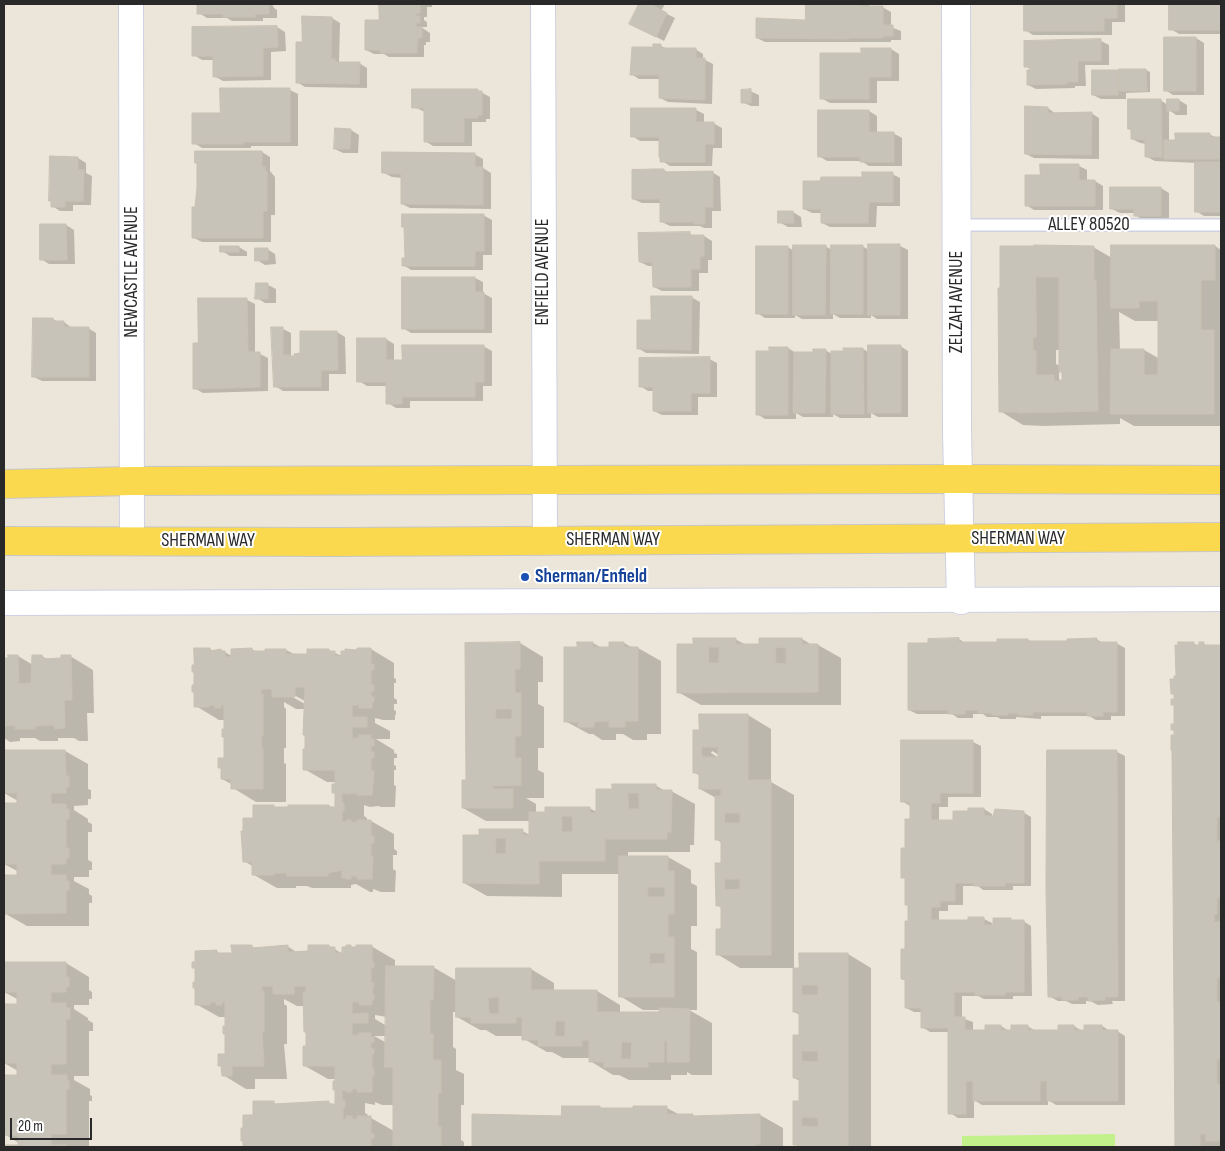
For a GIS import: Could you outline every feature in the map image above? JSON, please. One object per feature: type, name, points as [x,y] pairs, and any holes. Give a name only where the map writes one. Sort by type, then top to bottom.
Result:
[{"type":"main road","points":[[4,484],[132,481],[1221,480]]},
{"type":"main road","name":"SHERMAN WAY","points":[[4,541],[1221,537]]},
{"type":"street","name":"NEWCASTLE AVENUE","points":[[131,4],[132,540]]},
{"type":"street","name":"ENFIELD AVENUE","points":[[544,4],[545,540]]},
{"type":"street","name":"ZELZAH AVENUE","points":[[956,4],[960,600]]},
{"type":"street","points":[[4,603],[1221,599]]},
{"type":"lane","name":"ALLEY 80520","points":[[956,225],[1221,226]]},
{"type":"green space","points":[[1115,1134],[1115,1147],[962,1147],[962,1136]]},
{"type":"building","points":[[197,4],[269,4],[269,14],[255,14],[255,17],[223,17],[223,14],[197,14]]},
{"type":"building","points":[[379,4],[420,4],[420,13],[416,13],[416,16],[420,16],[420,23],[416,23],[416,27],[422,27],[422,38],[418,38],[417,41],[417,53],[380,53],[380,50],[365,50],[365,20],[379,20]]},
{"type":"building","points":[[639,4],[655,4],[654,6],[667,13],[656,37],[629,24]]},
{"type":"building","points":[[806,4],[883,6],[883,25],[893,25],[893,36],[849,39],[756,38],[756,18],[805,20]]},
{"type":"building","points":[[1024,4],[1117,4],[1117,18],[1104,18],[1104,31],[1024,31]]},
{"type":"building","points":[[1169,4],[1221,4],[1221,30],[1169,30]]},
{"type":"building","points":[[302,16],[332,17],[331,59],[335,59],[335,62],[360,62],[359,84],[296,83],[296,42],[302,42]]},
{"type":"building","points":[[277,26],[278,47],[263,48],[263,76],[213,77],[213,56],[192,56],[192,27]]},
{"type":"building","points":[[1164,37],[1196,37],[1196,91],[1164,91]]},
{"type":"building","points":[[1101,39],[1101,61],[1078,61],[1078,82],[1027,85],[1027,70],[1030,70],[1030,67],[1024,67],[1024,41]]},
{"type":"building","points":[[653,44],[661,44],[661,48],[696,48],[696,58],[705,58],[705,100],[659,98],[659,75],[630,75],[632,47],[653,47]]},
{"type":"building","points":[[861,48],[891,48],[891,77],[869,77],[869,99],[820,99],[820,53],[861,53]]},
{"type":"building","points":[[1119,69],[1146,69],[1147,91],[1119,91]]},
{"type":"building","points":[[1092,70],[1118,70],[1118,95],[1092,95]]},
{"type":"building","points":[[220,88],[290,88],[290,142],[192,144],[192,113],[220,113]]},
{"type":"building","points":[[412,89],[478,89],[478,91],[482,91],[482,115],[478,115],[478,118],[464,118],[464,142],[424,142],[424,108],[412,108]]},
{"type":"building","points":[[751,89],[751,103],[741,103],[741,90]]},
{"type":"building","points":[[1128,99],[1161,99],[1162,157],[1145,157],[1145,140],[1131,139],[1131,129],[1128,129]]},
{"type":"building","points":[[1167,99],[1179,99],[1179,111],[1167,111]]},
{"type":"building","points":[[1025,106],[1048,107],[1048,113],[1092,112],[1091,155],[1025,154]]},
{"type":"building","points":[[631,108],[696,108],[696,122],[714,122],[714,144],[705,144],[705,162],[660,162],[659,137],[631,137]]},
{"type":"building","points":[[818,110],[869,110],[869,132],[894,132],[894,162],[860,162],[860,157],[818,157]]},
{"type":"building","points":[[335,128],[351,129],[350,149],[334,149]]},
{"type":"building","points":[[1175,133],[1210,133],[1210,137],[1221,137],[1221,159],[1164,159],[1164,140],[1175,140]]},
{"type":"building","points":[[195,151],[262,151],[262,167],[265,167],[265,171],[267,171],[267,211],[263,211],[263,238],[192,238],[192,207],[195,207],[197,187]]},
{"type":"building","points":[[382,152],[475,153],[475,167],[483,167],[483,205],[401,204],[401,174],[382,173]]},
{"type":"building","points":[[50,156],[78,157],[78,170],[84,170],[83,201],[65,201],[65,207],[51,207],[51,201],[49,201]]},
{"type":"building","points":[[1195,162],[1221,162],[1221,212],[1195,212]]},
{"type":"building","points":[[1040,164],[1079,164],[1079,180],[1095,180],[1095,206],[1025,206],[1025,175],[1040,175]]},
{"type":"building","points":[[664,169],[664,172],[713,171],[713,207],[705,207],[705,224],[694,224],[694,222],[660,222],[660,199],[632,199],[632,170]]},
{"type":"building","points":[[862,172],[893,172],[893,202],[869,202],[868,223],[821,223],[821,209],[803,209],[803,181],[820,181],[821,177],[862,177]]},
{"type":"building","points":[[1110,187],[1161,187],[1161,216],[1134,216],[1134,209],[1110,209]]},
{"type":"building","points":[[778,211],[793,211],[794,223],[778,223]]},
{"type":"building","points":[[402,214],[484,214],[484,251],[475,251],[475,266],[402,266],[402,258],[405,258]]},
{"type":"building","points":[[40,224],[66,224],[67,260],[40,260]]},
{"type":"building","points":[[690,232],[690,235],[704,235],[704,256],[700,256],[700,269],[691,269],[691,287],[653,287],[652,262],[639,262],[638,233]]},
{"type":"building","points":[[868,244],[900,244],[900,315],[868,315]]},
{"type":"building","points":[[793,245],[826,245],[825,315],[793,315]]},
{"type":"building","points":[[831,245],[863,245],[863,314],[831,314]]},
{"type":"building","points":[[1111,245],[1215,245],[1215,280],[1201,280],[1201,330],[1214,330],[1214,414],[1110,414],[1111,349],[1144,349],[1144,375],[1158,375],[1158,301],[1139,301],[1139,308],[1111,308]]},
{"type":"building","points":[[220,246],[239,246],[239,252],[220,252]]},
{"type":"building","points":[[756,246],[788,246],[788,314],[756,314]]},
{"type":"building","points":[[1000,246],[1094,246],[1098,411],[999,412],[998,288],[1000,288]],"holes":[[[1036,277],[1059,277],[1059,372],[1062,372],[1062,381],[1054,381],[1054,375],[1036,375],[1036,351],[1033,351],[1033,337],[1036,337]]]},
{"type":"building","points":[[255,248],[268,248],[268,260],[255,261]]},
{"type":"building","points":[[402,277],[475,277],[475,292],[484,292],[484,329],[402,329]]},
{"type":"building","points":[[256,283],[268,283],[268,299],[255,299]]},
{"type":"building","points":[[651,296],[692,296],[691,350],[637,349],[637,320],[651,320]]},
{"type":"building","points":[[198,298],[247,298],[248,352],[260,352],[260,387],[193,389],[193,343],[198,343]]},
{"type":"building","points":[[33,318],[53,318],[53,321],[64,321],[64,327],[89,327],[89,377],[32,377]]},
{"type":"building","points":[[271,327],[283,327],[283,355],[289,356],[300,353],[300,331],[337,331],[338,370],[321,370],[321,387],[274,387]]},
{"type":"building","points":[[357,338],[386,338],[386,382],[357,382]]},
{"type":"building","points":[[402,345],[484,345],[484,382],[475,382],[475,397],[402,397],[402,404],[386,404],[386,360],[402,360]]},
{"type":"building","points":[[868,345],[901,345],[901,413],[868,413]]},
{"type":"building","points":[[769,347],[788,347],[788,415],[756,415],[756,351],[769,351]]},
{"type":"building","points":[[843,348],[863,348],[864,414],[831,414],[831,351],[844,351]]},
{"type":"building","points":[[813,349],[826,349],[825,413],[793,413],[794,352],[813,352]]},
{"type":"building","points":[[710,357],[710,393],[691,393],[691,411],[653,411],[653,387],[639,387],[639,358]]},
{"type":"building","points":[[693,638],[736,638],[736,644],[759,644],[759,638],[802,638],[802,644],[818,644],[818,692],[677,693],[677,644],[693,644]],"holes":[[[709,647],[719,647],[719,663],[709,663]],[[776,647],[786,648],[786,664],[776,663]]]},
{"type":"building","points":[[959,638],[959,642],[997,642],[997,639],[1067,641],[1067,639],[1097,638],[1097,642],[1117,642],[1117,712],[1103,712],[1103,716],[1087,716],[1087,712],[1033,712],[1033,715],[1008,713],[1008,715],[992,715],[992,713],[978,713],[978,710],[965,710],[965,714],[948,714],[948,710],[908,710],[908,643],[928,643],[928,639]]},
{"type":"building","points":[[520,642],[520,669],[515,669],[515,693],[521,693],[521,736],[515,736],[515,758],[521,758],[521,785],[493,786],[493,789],[513,789],[513,808],[462,808],[462,780],[466,780],[465,643]],"holes":[[[496,709],[512,709],[512,719],[496,719]]]},
{"type":"building","points":[[577,642],[593,642],[593,647],[609,647],[609,642],[624,642],[624,647],[638,647],[638,721],[625,721],[625,727],[609,727],[609,721],[594,722],[594,727],[578,727],[578,722],[564,722],[564,647],[577,647]]},
{"type":"building","points":[[1178,642],[1194,642],[1194,645],[1204,642],[1204,645],[1221,645],[1221,817],[1217,817],[1217,841],[1221,841],[1221,898],[1217,898],[1217,914],[1214,914],[1214,922],[1221,922],[1221,978],[1217,978],[1217,1002],[1221,1002],[1221,1059],[1217,1059],[1217,1084],[1221,1084],[1221,1141],[1206,1141],[1206,1134],[1200,1134],[1200,1147],[1175,1147],[1171,750],[1171,735],[1174,735],[1174,730],[1171,730],[1171,724],[1174,724],[1174,705],[1171,705],[1171,699],[1174,699],[1174,694],[1171,694],[1170,679],[1174,679],[1174,676],[1176,676],[1175,645],[1178,645]]},
{"type":"building","points":[[194,648],[210,648],[210,651],[221,649],[221,651],[225,651],[225,657],[231,657],[231,649],[252,648],[252,651],[265,651],[265,649],[286,649],[286,654],[307,654],[307,649],[329,649],[329,651],[335,651],[335,656],[341,656],[341,651],[345,651],[345,649],[371,648],[371,664],[374,664],[374,670],[371,670],[371,685],[374,685],[374,691],[371,691],[371,697],[374,697],[374,702],[372,702],[372,708],[359,708],[359,705],[352,705],[352,717],[367,717],[367,727],[352,727],[352,738],[359,738],[359,735],[371,735],[371,739],[374,739],[374,746],[371,746],[371,752],[374,752],[374,758],[371,758],[371,771],[374,771],[372,795],[342,793],[344,811],[342,811],[342,822],[346,822],[346,820],[357,822],[357,820],[371,820],[371,836],[374,836],[374,843],[371,843],[371,856],[373,856],[372,879],[357,879],[357,876],[351,876],[351,879],[342,878],[342,870],[328,873],[328,876],[287,876],[287,873],[252,875],[252,862],[243,862],[241,831],[243,831],[243,818],[253,818],[253,805],[288,807],[288,805],[329,805],[329,807],[335,807],[335,793],[332,793],[332,784],[335,784],[335,770],[303,770],[305,687],[295,687],[295,697],[272,697],[272,689],[261,689],[261,694],[263,694],[263,736],[261,736],[263,749],[263,789],[231,789],[231,779],[221,779],[221,768],[218,768],[218,758],[224,758],[222,729],[224,729],[224,705],[221,705],[221,708],[215,708],[215,705],[194,707],[192,685],[194,685],[194,672],[192,672],[192,665],[194,665]]},
{"type":"building","points":[[8,655],[18,655],[19,684],[31,683],[32,655],[42,655],[43,659],[61,658],[61,655],[71,655],[72,700],[64,700],[65,728],[55,729],[54,725],[35,726],[35,729],[15,729],[15,725],[4,726],[4,658],[8,658]]},
{"type":"building","points":[[699,714],[748,714],[748,780],[771,780],[771,955],[716,955],[716,929],[721,929],[721,906],[716,906],[715,863],[721,863],[721,840],[715,840],[715,796],[721,796],[721,789],[699,789],[699,773],[693,773],[693,730],[699,730]],"holes":[[[702,747],[718,747],[718,757],[702,757]],[[725,813],[740,813],[740,823],[725,823]],[[725,879],[740,879],[740,889],[725,890]]]},
{"type":"building","points":[[901,740],[973,740],[973,793],[940,793],[940,803],[931,803],[931,820],[953,820],[953,811],[968,811],[968,808],[984,808],[984,816],[993,816],[995,809],[1024,811],[1024,883],[1005,883],[1005,886],[974,886],[974,883],[955,883],[955,901],[940,901],[940,907],[931,907],[931,920],[968,920],[968,917],[984,917],[984,925],[993,925],[993,918],[1024,920],[1024,992],[1005,992],[1005,995],[975,995],[975,992],[954,992],[954,1017],[965,1017],[965,1030],[985,1030],[985,1025],[1001,1025],[1001,1030],[1011,1030],[1011,1025],[1028,1025],[1028,1030],[1058,1030],[1058,1025],[1074,1025],[1074,1030],[1084,1030],[1084,1025],[1102,1025],[1102,1030],[1118,1030],[1118,1101],[1047,1101],[1047,1081],[1040,1081],[1040,1101],[973,1101],[973,1081],[966,1081],[966,1114],[948,1114],[948,1028],[921,1028],[921,1008],[905,1008],[905,979],[901,979],[901,949],[905,949],[905,921],[908,921],[908,905],[905,905],[905,878],[901,878],[901,848],[905,848],[905,819],[910,819],[910,802],[901,802]]},
{"type":"building","points":[[4,750],[65,750],[66,776],[69,776],[69,787],[66,787],[66,793],[51,793],[51,804],[66,804],[66,809],[69,809],[69,819],[66,819],[66,848],[69,848],[69,858],[66,858],[66,864],[51,864],[51,875],[66,875],[66,881],[69,881],[69,890],[66,890],[66,913],[4,914],[4,875],[17,875],[17,864],[4,864],[4,803],[17,803],[17,793],[4,793]]},
{"type":"building","points":[[1047,750],[1117,750],[1118,997],[1105,997],[1105,1000],[1088,1001],[1088,997],[1078,997],[1078,1000],[1062,1000],[1062,997],[1048,997],[1046,888]]},
{"type":"building","points":[[612,784],[656,784],[656,790],[672,790],[671,832],[667,832],[667,839],[605,839],[605,861],[539,861],[539,884],[463,883],[463,835],[479,835],[479,829],[523,829],[523,835],[529,835],[529,812],[545,812],[545,807],[590,807],[590,813],[596,813],[596,789],[612,789]],"holes":[[[628,793],[639,793],[639,809],[629,809]],[[562,816],[572,816],[573,832],[562,832]],[[496,838],[506,838],[506,854],[496,854]]]},
{"type":"building","points":[[619,856],[668,856],[668,871],[674,871],[674,914],[668,914],[668,937],[674,937],[674,997],[619,997]],"holes":[[[648,887],[665,887],[665,897],[648,897]],[[650,953],[665,953],[665,963],[650,964]]]},
{"type":"building","points":[[231,945],[252,945],[252,948],[288,945],[288,952],[308,951],[308,945],[329,945],[329,947],[335,947],[335,953],[342,953],[342,947],[346,947],[346,945],[356,947],[356,945],[372,945],[374,968],[371,968],[371,983],[374,983],[372,994],[374,994],[374,1000],[372,1000],[372,1005],[359,1005],[359,1002],[352,1002],[352,1014],[368,1013],[368,1023],[352,1023],[352,1035],[371,1033],[371,1037],[374,1037],[374,1042],[371,1042],[371,1049],[374,1049],[374,1054],[372,1054],[374,1076],[372,1076],[372,1092],[357,1092],[357,1089],[352,1089],[352,1092],[342,1090],[342,1100],[345,1100],[343,1119],[346,1119],[346,1116],[352,1116],[352,1119],[357,1119],[357,1116],[371,1116],[371,1134],[374,1134],[374,1138],[371,1138],[371,1147],[243,1147],[241,1128],[243,1128],[243,1115],[253,1115],[253,1101],[274,1101],[274,1104],[329,1101],[329,1104],[335,1104],[333,1081],[335,1081],[335,1066],[303,1066],[303,1046],[306,1046],[306,1032],[304,1032],[303,992],[306,992],[306,986],[294,986],[294,994],[273,994],[273,986],[262,986],[262,991],[264,991],[264,1032],[262,1032],[264,1066],[232,1066],[232,1076],[222,1076],[221,1066],[218,1066],[218,1054],[225,1054],[223,1026],[225,1026],[225,1002],[222,1002],[222,1005],[210,1002],[210,1005],[195,1005],[193,982],[195,982],[195,968],[192,968],[192,962],[195,962],[195,951],[217,950],[217,953],[232,953]]},
{"type":"building","points":[[799,953],[848,953],[848,1147],[799,1147],[799,1145],[793,1145],[793,1101],[799,1101],[799,1078],[793,1078],[793,1035],[799,1035],[799,1012],[793,1012],[793,968],[799,968]],"holes":[[[802,985],[818,985],[818,995],[802,995]],[[802,1051],[818,1051],[818,1062],[802,1061]],[[802,1117],[818,1118],[818,1127],[802,1126]]]},
{"type":"building","points":[[4,962],[66,962],[66,977],[69,977],[69,987],[66,987],[66,992],[51,992],[51,1003],[66,1003],[66,1008],[70,1008],[70,1019],[66,1019],[66,1064],[51,1064],[51,1075],[67,1075],[67,1081],[69,1081],[69,1089],[66,1089],[66,1134],[51,1134],[51,1145],[66,1145],[66,1147],[4,1147],[4,1145],[18,1145],[18,1135],[4,1135],[4,1075],[17,1075],[17,1063],[4,1063],[4,1004],[17,1004],[17,992],[4,992]]},
{"type":"building","points":[[386,966],[434,966],[433,1000],[430,1000],[430,1034],[433,1034],[433,1060],[441,1060],[441,1093],[438,1093],[438,1127],[441,1127],[441,1147],[393,1147],[393,1067],[385,1067]]},
{"type":"building","points":[[456,968],[531,968],[531,990],[597,990],[597,1012],[659,1012],[659,1008],[690,1009],[689,1062],[667,1062],[667,1041],[664,1041],[664,1062],[648,1062],[648,1067],[604,1067],[604,1062],[589,1062],[589,1040],[582,1040],[582,1046],[538,1046],[538,1040],[522,1040],[522,1017],[516,1017],[516,1023],[471,1023],[471,1017],[456,1017]],"holes":[[[499,997],[499,1014],[489,1014],[488,998]],[[556,1021],[565,1021],[565,1037],[555,1036]],[[622,1042],[632,1042],[631,1059],[621,1059]]]},
{"type":"building","points":[[562,1106],[633,1108],[633,1106],[667,1106],[667,1114],[693,1114],[692,1116],[760,1114],[760,1144],[756,1144],[756,1147],[472,1147],[472,1114],[561,1116]]},
{"type":"place","name":"Sherman/Enfield","points":[[525,577]]}]
